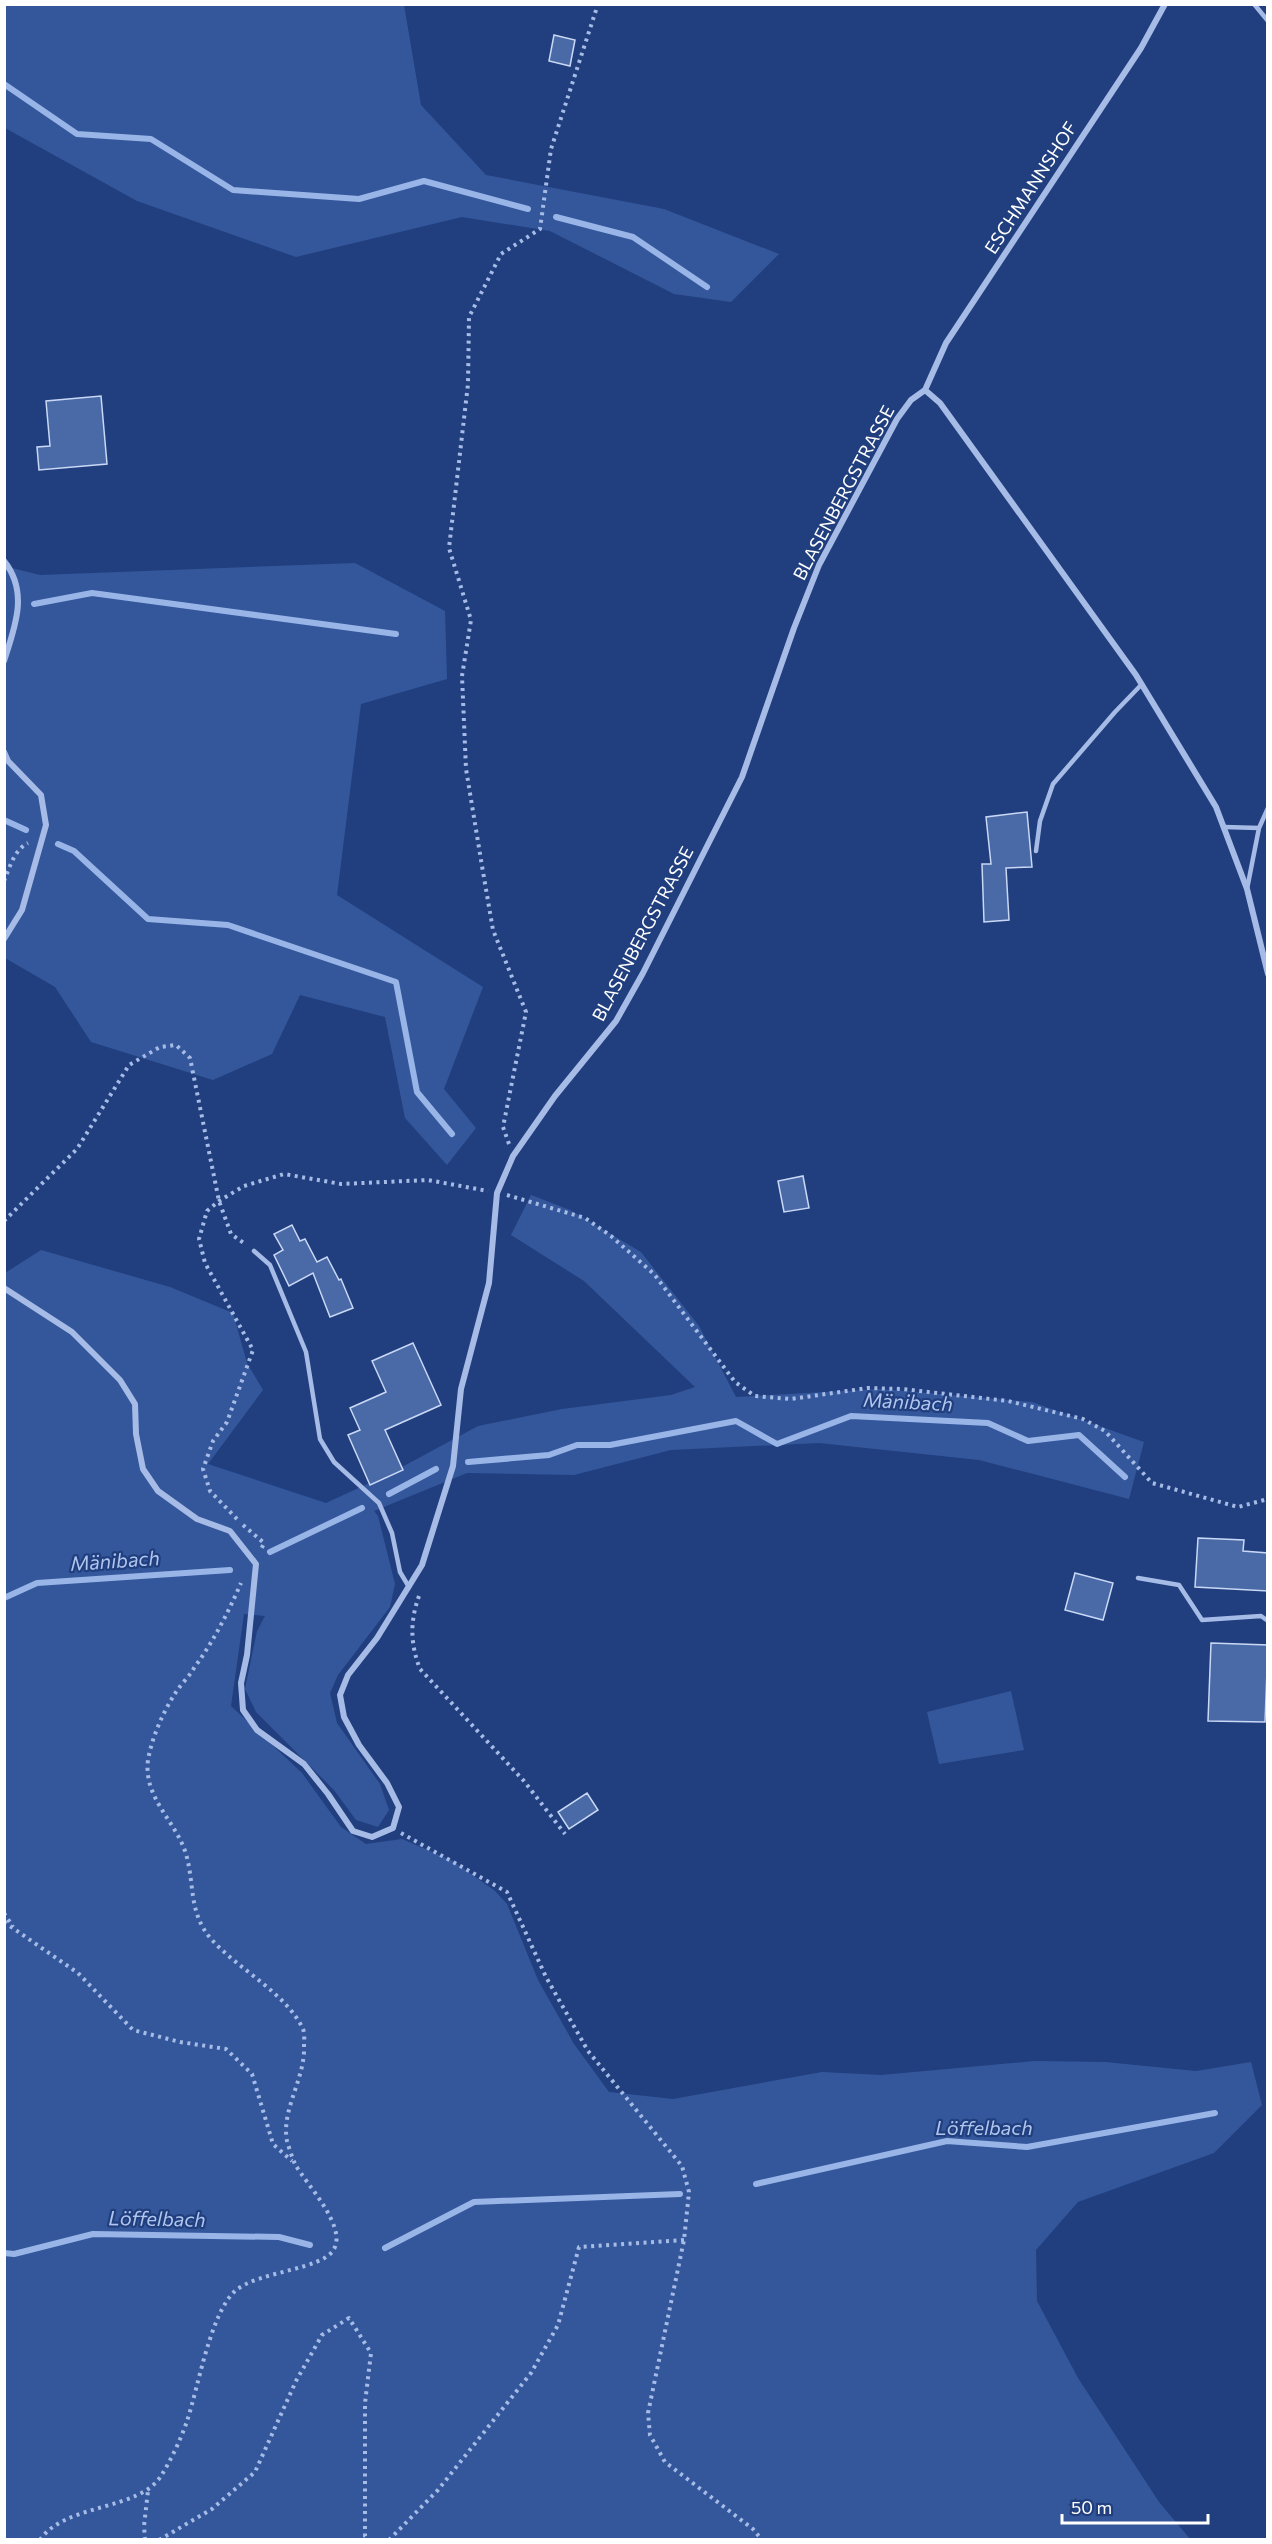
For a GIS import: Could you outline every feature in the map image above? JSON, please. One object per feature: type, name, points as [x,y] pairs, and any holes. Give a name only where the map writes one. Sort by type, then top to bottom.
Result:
[{"type":"street","name":"ESCHMANNSHOF","points":[[925,390],[946,343],[1141,48],[1165,4]]},
{"type":"street","points":[[925,390],[940,403],[1142,684],[1216,807],[1247,889],[1268,974]]},
{"type":"street","name":"BLASENBERGSTRASSE","points":[[393,1828],[399,1807],[387,1783],[359,1744],[344,1717],[340,1695],[348,1675],[376,1638],[422,1565],[453,1466],[461,1389],[489,1282],[497,1193],[513,1156],[555,1096],[622,1012],[742,777],[794,628],[819,565],[897,419],[911,400],[925,390]]},
{"type":"street","points":[[4,561],[10,568],[20,593],[17,619],[4,661]]},
{"type":"street","points":[[4,752],[8,761],[41,795],[46,825],[22,910],[4,939]]},
{"type":"street","points":[[4,1288],[72,1332],[120,1380],[135,1404],[136,1434],[143,1468],[159,1491],[197,1519],[230,1532],[256,1564],[247,1655],[241,1683],[243,1710],[257,1730],[304,1764],[353,1831],[372,1837],[393,1828]]},
{"type":"lane","points":[[1254,4],[1268,21]]},
{"type":"lane","points":[[1036,851],[1040,821],[1053,784],[1114,712],[1142,684]]},
{"type":"lane","points":[[1247,889],[1259,828],[1268,808]]},
{"type":"lane","points":[[1224,827],[1259,828]]},
{"type":"lane","points":[[254,1251],[270,1265],[306,1352],[320,1439],[334,1462],[379,1503],[392,1533],[400,1572],[409,1587]]},
{"type":"lane","points":[[1138,1578],[1179,1585],[1202,1620],[1261,1616],[1268,1620]]},
{"type":"path","points":[[513,1156],[503,1127],[526,1012],[493,930],[482,866],[466,769],[462,676],[471,620],[449,548],[468,384],[469,317],[501,254],[540,229],[551,149],[598,4]]},
{"type":"path","points":[[4,881],[13,859],[23,846],[43,836]]},
{"type":"path","points":[[4,1221],[77,1149],[129,1065],[160,1047],[176,1046],[190,1058],[219,1201],[231,1234],[254,1251]]},
{"type":"path","points":[[294,2163],[286,2138],[287,2117],[305,2063],[304,2030],[286,2006],[211,1939],[196,1916],[186,1852],[150,1788],[148,1761],[159,1724],[176,1692],[212,1640],[244,1575],[256,1564],[264,1544],[210,1491],[203,1469],[213,1442],[227,1422],[253,1350],[205,1263],[199,1239],[207,1211],[219,1201],[244,1186],[284,1174],[341,1184],[428,1180],[497,1193],[585,1218],[611,1236],[654,1274],[735,1382],[756,1396],[791,1399],[867,1388],[902,1389],[1008,1401],[1083,1419],[1105,1431],[1152,1483],[1238,1507],[1268,1499]]},
{"type":"path","points":[[420,1593],[413,1614],[412,1648],[420,1669],[524,1781],[565,1834]]},
{"type":"path","points":[[393,1828],[507,1892],[546,1977],[588,2051],[682,2166],[689,2192],[684,2240],[648,2413],[650,2435],[665,2462],[753,2529],[762,2540]]},
{"type":"path","points":[[4,1913],[17,1932]]},
{"type":"path","points":[[4,1922],[78,1973],[133,2030],[180,2042],[226,2049],[252,2074],[273,2144],[294,2163],[334,2224],[337,2239],[334,2251],[319,2262],[252,2281],[234,2292],[221,2314],[200,2368],[186,2422],[160,2478],[148,2491],[68,2519],[46,2531],[40,2540]]},
{"type":"path","points":[[389,2540],[438,2490],[531,2373],[558,2325],[579,2247],[684,2240]]},
{"type":"path","points":[[159,2540],[212,2509],[255,2472],[296,2381],[322,2335],[349,2318],[370,2353],[365,2403],[365,2536],[369,2540]]},
{"type":"path","points":[[146,2540],[144,2526],[148,2491]]},
{"type":"shaded area","points":[[5,4],[404,5],[421,105],[486,175],[664,209],[779,254],[731,302],[674,294],[550,231],[462,217],[296,257],[137,201],[5,128]]},
{"type":"shaded area","points":[[355,563],[445,611],[447,679],[361,704],[337,895],[483,987],[444,1089],[476,1128],[447,1165],[405,1118],[385,1017],[300,995],[272,1054],[213,1080],[91,1042],[55,987],[5,958],[4,566],[40,575]]},
{"type":"shaded area","points":[[531,1195],[570,1210],[641,1252],[699,1326],[736,1397],[879,1389],[1032,1402],[1144,1442],[1129,1499],[979,1460],[819,1443],[671,1450],[574,1475],[467,1473],[374,1511],[378,1516],[395,1584],[390,1607],[338,1675],[330,1693],[337,1723],[380,1784],[389,1810],[378,1827],[356,1820],[334,1790],[256,1712],[245,1689],[257,1631],[265,1616],[244,1614],[231,1706],[302,1773],[341,1827],[366,1844],[402,1839],[453,1861],[495,1891],[507,1904],[538,1980],[574,2044],[609,2092],[673,2099],[822,2072],[881,2075],[1035,2061],[1105,2062],[1196,2071],[1251,2062],[1262,2105],[1214,2153],[1078,2202],[1036,2250],[1037,2301],[1078,2378],[1159,2502],[1190,2539],[5,2540],[5,1273],[41,1250],[170,1287],[233,1313],[247,1363],[263,1390],[208,1464],[326,1503],[389,1474],[478,1426],[562,1409],[671,1395],[695,1387],[584,1281],[511,1235]]},
{"type":"shaded area","points":[[1011,1691],[1024,1750],[939,1764],[927,1712]]},
{"type":"building","points":[[554,35],[575,40],[570,66],[549,61]]},
{"type":"building","points":[[101,396],[107,464],[39,470],[37,447],[50,446],[46,401]]},
{"type":"building","points":[[1027,812],[1032,867],[1006,868],[1009,920],[984,922],[982,864],[991,864],[986,817]]},
{"type":"building","points":[[803,1176],[809,1208],[784,1212],[778,1181]]},
{"type":"building","points":[[292,1225],[300,1241],[305,1239],[317,1262],[327,1257],[339,1280],[341,1279],[353,1308],[330,1317],[313,1273],[289,1286],[274,1255],[283,1250],[274,1234]]},
{"type":"building","points":[[413,1343],[441,1405],[385,1430],[403,1470],[370,1485],[348,1435],[360,1430],[350,1408],[386,1392],[372,1361]]},
{"type":"building","points":[[1198,1538],[1244,1540],[1243,1551],[1268,1553],[1268,1591],[1195,1587]]},
{"type":"building","points":[[1075,1573],[1113,1583],[1103,1620],[1065,1610]]},
{"type":"building","points":[[1211,1643],[1268,1645],[1265,1722],[1208,1721]]},
{"type":"building","points":[[587,1793],[598,1810],[569,1829],[558,1812]]},
{"type":"waterway","points":[[4,84],[77,134],[151,139],[233,190],[359,199],[424,181],[528,209]]},
{"type":"waterway","points":[[556,217],[633,237],[707,287]]},
{"type":"waterway","points":[[34,604],[92,593],[396,634]]},
{"type":"waterway","points":[[4,820],[26,830]]},
{"type":"waterway","points":[[58,844],[74,851],[148,919],[228,925],[396,982],[417,1092],[452,1134]]},
{"type":"waterway","name":"Mänibach","points":[[468,1462],[549,1455],[577,1445],[610,1445],[736,1421],[777,1444],[851,1416],[988,1423],[1028,1441],[1079,1435],[1125,1477]]},
{"type":"waterway","name":"Mänibach","points":[[389,1494],[436,1469]]},
{"type":"waterway","name":"Mänibach","points":[[270,1552],[362,1508]]},
{"type":"waterway","name":"Mänibach","points":[[4,1598],[37,1583],[230,1570]]},
{"type":"waterway","name":"Löffelbach","points":[[756,2184],[947,2141],[1027,2147],[1215,2113]]},
{"type":"waterway","name":"Löffelbach","points":[[385,2248],[474,2202],[680,2194]]},
{"type":"waterway","name":"Löffelbach","points":[[4,2253],[14,2254],[93,2234],[279,2237],[310,2245]]}]
